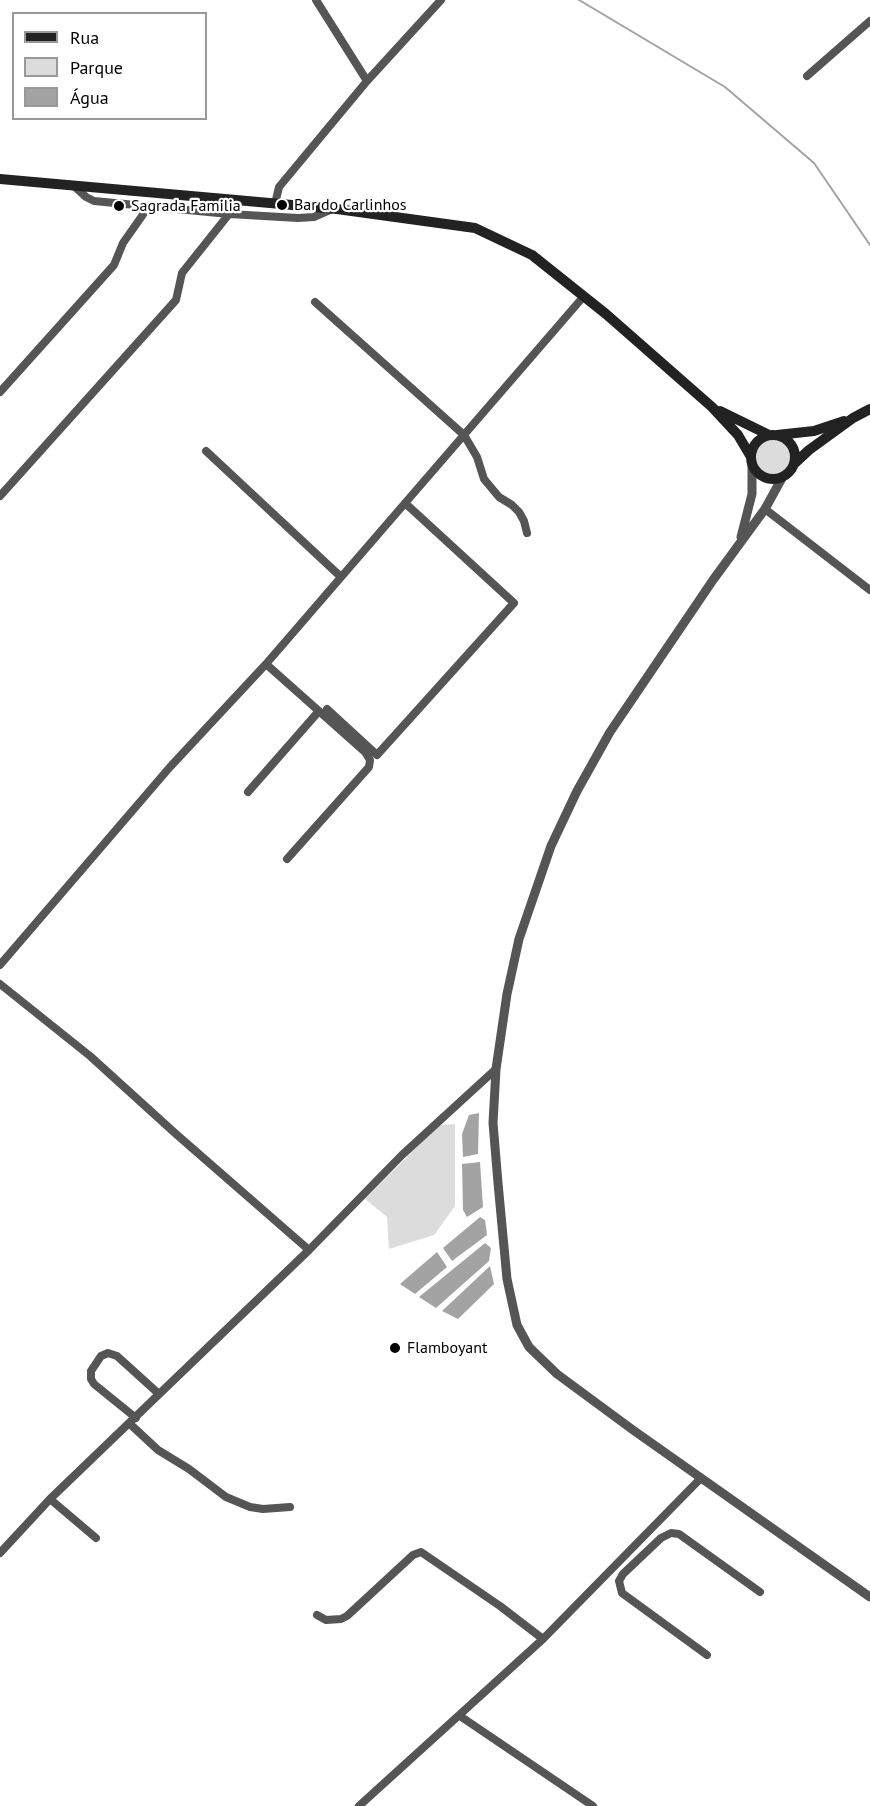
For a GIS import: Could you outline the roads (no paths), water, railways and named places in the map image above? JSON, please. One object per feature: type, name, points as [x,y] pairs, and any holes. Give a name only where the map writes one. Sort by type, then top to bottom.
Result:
[{"type":"main road","points":[[0,178],[333,208],[475,228],[532,255],[584,296],[712,407],[738,435],[756,471],[768,479],[788,475],[795,463],[809,450],[853,418],[870,409]]},
{"type":"main road","points":[[712,407],[790,442],[794,448],[795,463]]},
{"type":"main road","points":[[752,461],[756,443],[773,435],[814,431],[853,418]]},
{"type":"street","points":[[316,0],[367,81]]},
{"type":"street","points":[[275,204],[279,187],[367,81],[441,0]]},
{"type":"street","points":[[807,76],[870,21]]},
{"type":"street","points":[[74,186],[94,201],[229,214],[298,218],[314,217],[333,208]]},
{"type":"street","points":[[0,392],[114,265],[123,243],[149,206]]},
{"type":"street","points":[[0,496],[176,300],[182,273],[229,214]]},
{"type":"street","points":[[0,965],[170,767],[266,664],[584,296]]},
{"type":"street","points":[[315,302],[464,435],[488,485],[499,497],[519,512],[524,520],[527,533]]},
{"type":"street","points":[[206,451],[341,577]]},
{"type":"street","points":[[740,542],[752,494],[752,461]]},
{"type":"street","points":[[782,478],[765,509],[610,732],[577,791],[556,837],[519,939],[507,994],[496,1069],[494,1123],[507,1279],[515,1319],[529,1347],[557,1374],[870,1597]]},
{"type":"street","points":[[327,709],[377,755],[514,603],[405,503]]},
{"type":"street","points":[[750,505],[756,512],[765,509]]},
{"type":"street","points":[[765,509],[870,590]]},
{"type":"street","points":[[266,664],[365,752],[370,764],[287,859]]},
{"type":"street","points":[[248,792],[319,711]]},
{"type":"street","points":[[0,984],[90,1056],[309,1250]]},
{"type":"street","points":[[0,1553],[50,1499],[309,1250],[402,1155],[496,1069]]},
{"type":"street","points":[[159,1394],[117,1356],[108,1353],[102,1356],[91,1371],[94,1384],[133,1421],[158,1450],[189,1469],[226,1497],[250,1507],[263,1509],[290,1507]]},
{"type":"street","points":[[359,1806],[543,1639],[701,1478]]},
{"type":"street","points":[[50,1499],[96,1538]]},
{"type":"street","points":[[707,1655],[622,1593],[619,1581],[623,1574],[661,1538],[671,1533],[679,1534],[760,1592]]},
{"type":"street","points":[[631,1549],[640,1557]]},
{"type":"street","points":[[317,1615],[326,1620],[341,1619],[347,1616],[413,1555],[421,1552],[500,1606],[543,1639]]},
{"type":"street","points":[[460,1716],[592,1806]]},
{"type":"water","points":[[479,1113],[478,1154],[463,1157],[462,1134],[469,1115]]},
{"type":"water","points":[[480,1162],[483,1207],[467,1217],[463,1210],[462,1164]]},
{"type":"water","points":[[480,1217],[485,1220],[487,1235],[452,1261],[443,1248]]},
{"type":"water","points":[[485,1243],[491,1248],[489,1261],[436,1308],[419,1297]]},
{"type":"water","points":[[437,1252],[447,1267],[415,1294],[400,1284]]},
{"type":"water","points":[[490,1266],[494,1284],[458,1319],[442,1311]]},
{"type":"waterway","points":[[579,0],[725,87],[814,163],[870,245]]},
{"type":"place","name":"Bar do Carlinhos","points":[[282,205]]},
{"type":"place","name":"Sagrada Familia","points":[[119,206]]},
{"type":"place","name":"Flamboyant","points":[[395,1348]]}]
